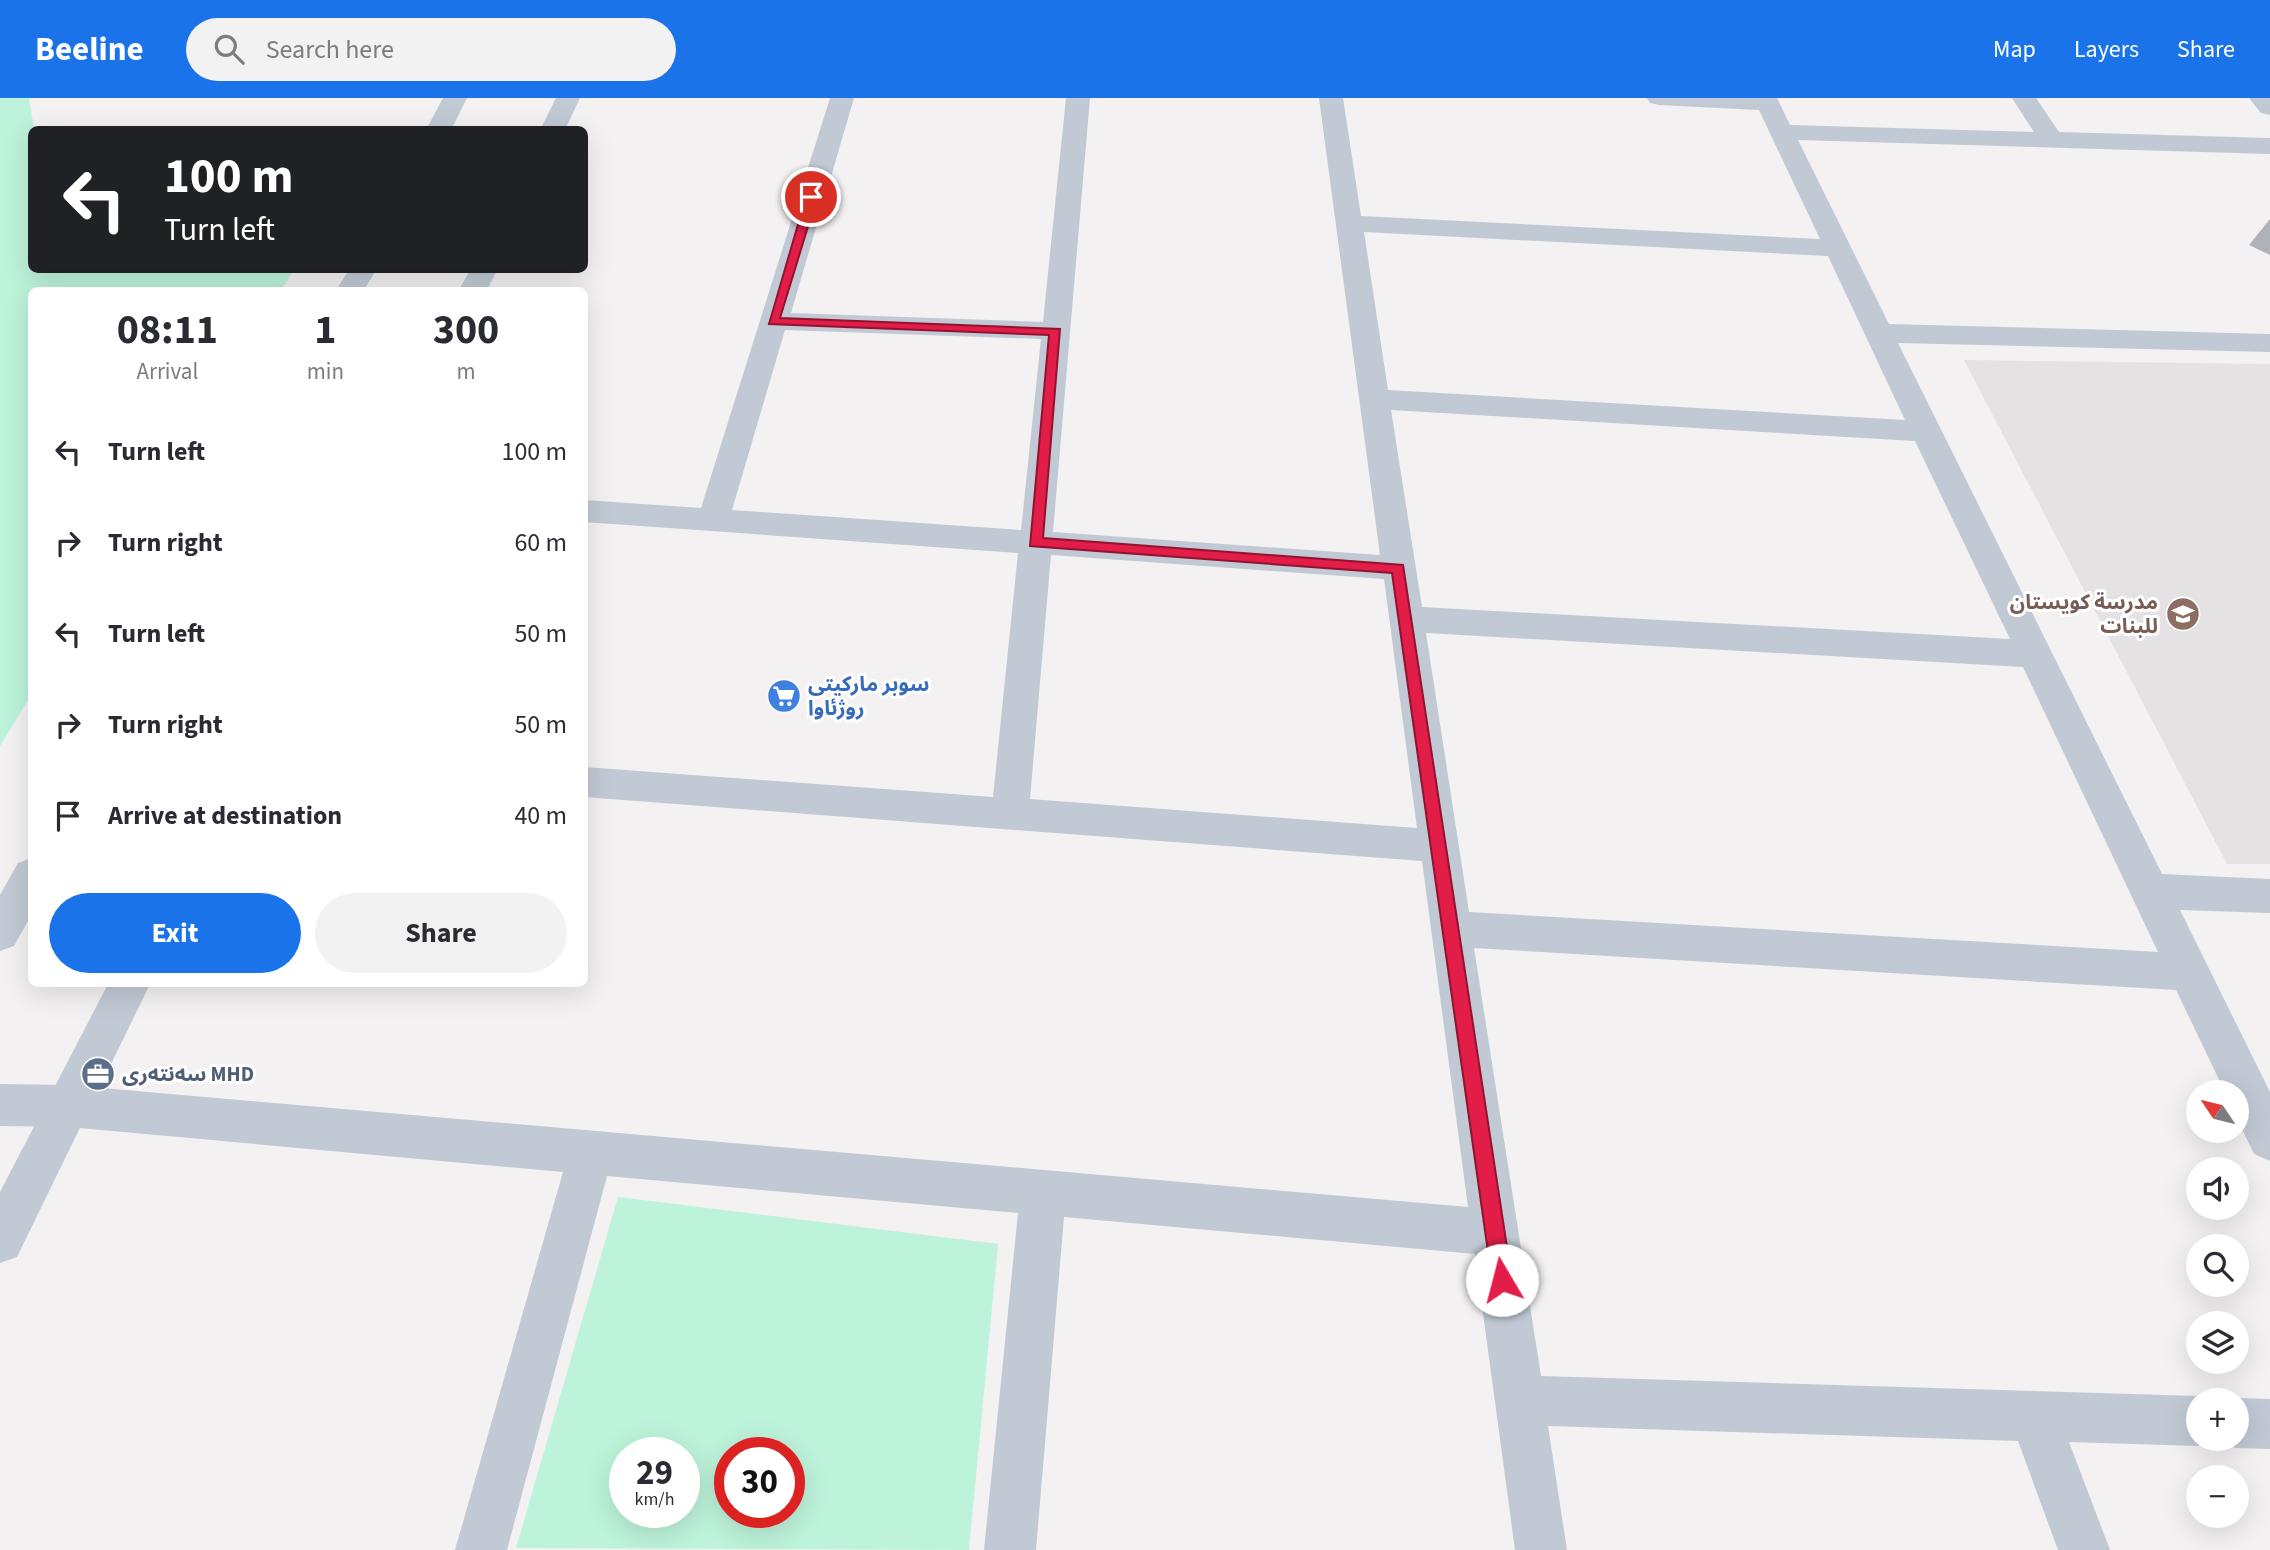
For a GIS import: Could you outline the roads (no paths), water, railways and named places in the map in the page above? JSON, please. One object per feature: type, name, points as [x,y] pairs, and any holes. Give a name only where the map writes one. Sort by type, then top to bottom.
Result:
[{"type":"street","points":[[440,126],[456,98]]},
{"type":"street","points":[[554,126],[568,98]]},
{"type":"street","points":[[713,520],[842,98]]},
{"type":"street","points":[[1010,814],[1078,98]]},
{"type":"street","points":[[1331,98],[1541,1550]]},
{"type":"street","points":[[1659,98],[2052,140],[2270,146]]},
{"type":"street","points":[[2024,98],[2052,140]]},
{"type":"street","points":[[2261,98],[2270,108]]},
{"type":"street","points":[[1771,111],[2270,1139]]},
{"type":"street","points":[[1348,223],[1838,248]]},
{"type":"street","points":[[773,321],[1056,331]]},
{"type":"street","points":[[1879,333],[2270,342]]},
{"type":"street","points":[[1374,400],[1927,431]]},
{"type":"street","points":[[588,511],[1399,568]]},
{"type":"street","points":[[1406,619],[2035,654]]},
{"type":"street","points":[[588,782],[1439,846]]},
{"type":"street","points":[[0,933],[28,882]]},
{"type":"street","points":[[2149,891],[2270,896]]},
{"type":"street","points":[[1451,929],[2189,972]]},
{"type":"street","points":[[0,1240],[128,987]]},
{"type":"street","points":[[0,1105],[68,1106],[1495,1233]]},
{"type":"street","points":[[481,1550],[591,1152]]},
{"type":"street","points":[[1010,1550],[1043,1192]]},
{"type":"street","points":[[1519,1400],[2186,1421]]},
{"type":"street","points":[[2034,1415],[2084,1550]]},
{"type":"street","points":[[2249,1423],[2270,1424]]},
{"type":"place","name":"مدرسة كويستان للبنات","points":[[2183,614]]},
{"type":"place","name":"سوبر ماركيتى روژئاوا","points":[[784,696]]},
{"type":"place","name":"سەنتەری MHD","points":[[98,1074]]}]
